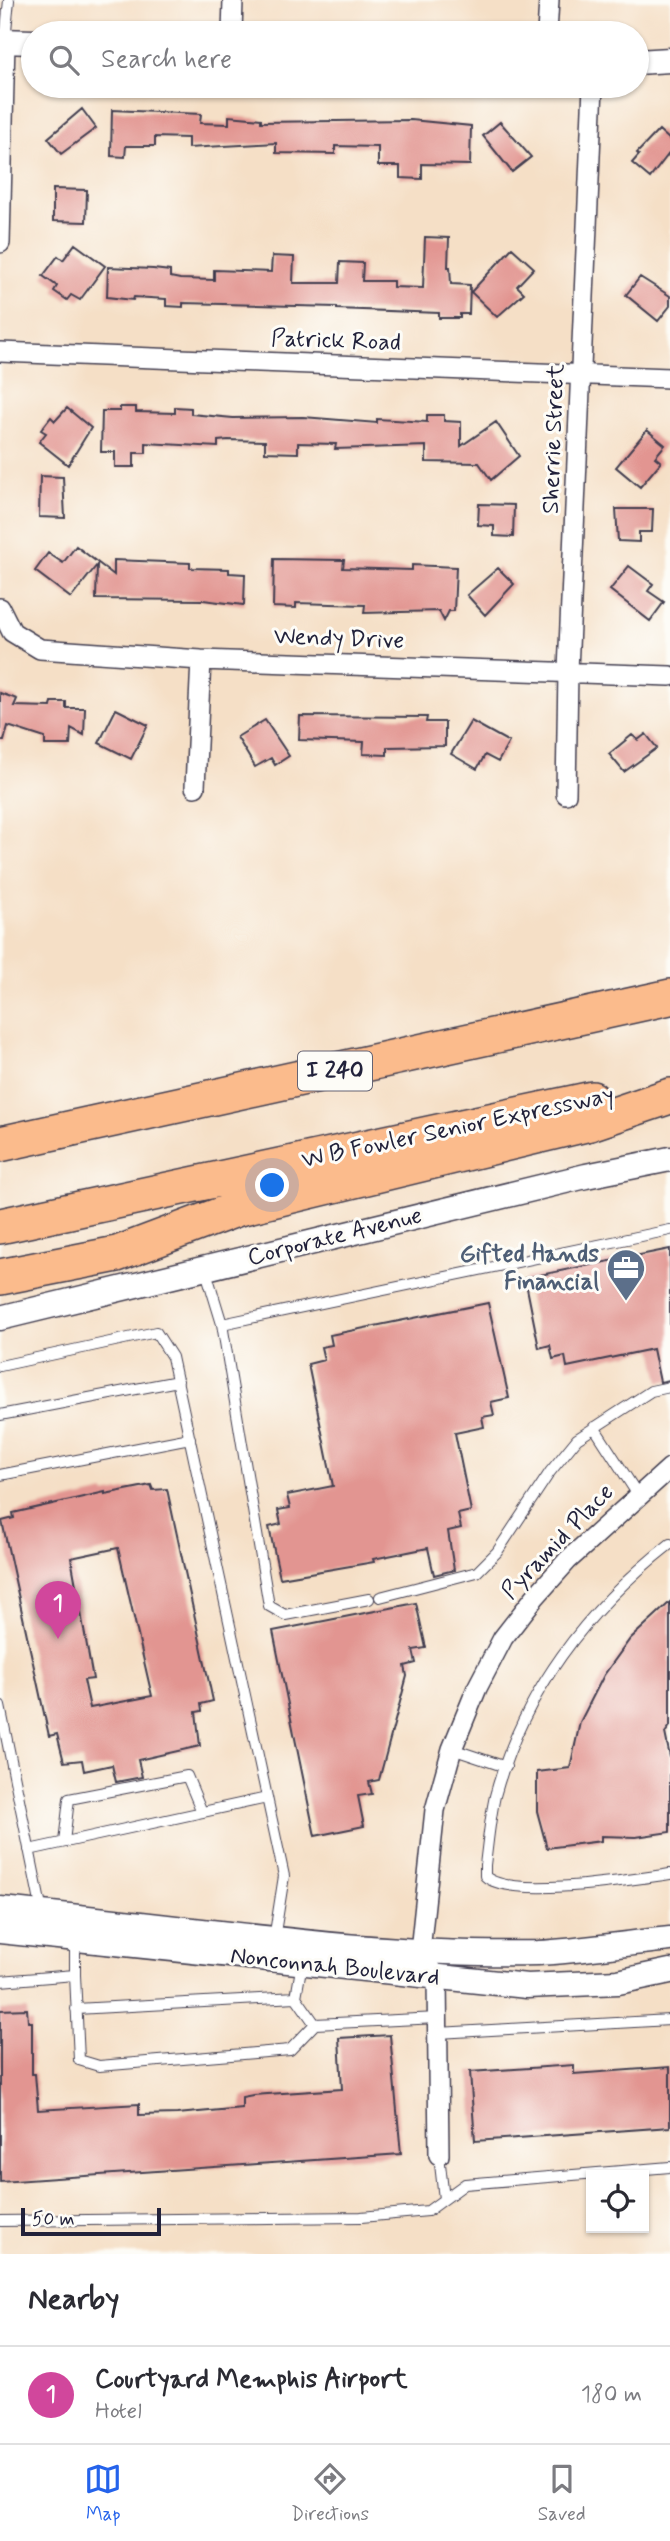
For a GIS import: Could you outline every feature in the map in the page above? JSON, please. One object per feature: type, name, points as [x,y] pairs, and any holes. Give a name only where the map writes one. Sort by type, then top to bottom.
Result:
[{"type":"highway","name":"I 240","points":[[0,1144],[670,998]]},
{"type":"highway","name":"W B Fowler Senior Expressway","points":[[0,1226],[670,1082]]},
{"type":"highway","points":[[0,1277],[117,1254],[239,1208],[590,1123],[670,1096]]},
{"type":"street","points":[[232,21],[233,0]]},
{"type":"street","points":[[547,21],[548,0]]},
{"type":"street","points":[[0,243],[3,41],[21,42]]},
{"type":"street","points":[[649,61],[670,60]]},
{"type":"street","name":"Sherrie Street","points":[[566,794],[568,671],[593,98]]},
{"type":"street","name":"Patrick Road","points":[[0,352],[670,378]]},
{"type":"street","name":"Wendy Drive","points":[[0,608],[12,632],[40,649],[201,660],[670,676]]},
{"type":"street","points":[[195,787],[201,660]]},
{"type":"street","name":"Corporate Avenue","points":[[0,1318],[586,1176],[670,1159]]},
{"type":"street","name":"Pyramid Place","points":[[420,1951],[435,1810],[452,1749],[477,1688],[503,1638],[568,1560],[670,1468]]},
{"type":"street","name":"Nonconnah Boulevard","points":[[0,1909],[274,1940],[420,1951],[540,1953],[670,1939]]},
{"type":"street","name":"Nonconnah Boulevard","points":[[0,1931],[527,1986],[618,1982],[670,1971]]},
{"type":"street","points":[[420,1951],[437,1978],[439,2155]]},
{"type":"lane","points":[[3,41],[9,0]]},
{"type":"lane","points":[[222,1324],[670,1230]]},
{"type":"lane","points":[[205,1268],[222,1324],[269,1606],[285,1615],[375,1598],[477,1572],[497,1552],[556,1464],[577,1438],[651,1391],[670,1387]]},
{"type":"lane","points":[[0,1366],[156,1332],[173,1357],[284,1875],[274,1940]]},
{"type":"lane","points":[[0,1415],[178,1381]]},
{"type":"lane","points":[[594,1427],[638,1495]]},
{"type":"lane","points":[[0,1475],[190,1438]]},
{"type":"lane","points":[[670,1544],[608,1597],[565,1648],[522,1721],[495,1797],[485,1876],[493,1883],[508,1886],[590,1885],[670,1874]]},
{"type":"lane","points":[[0,1706],[42,1913]]},
{"type":"lane","points":[[452,1749],[506,1767]]},
{"type":"lane","points":[[64,1842],[69,1799],[187,1776],[202,1812]]},
{"type":"lane","points":[[29,1850],[267,1798]]},
{"type":"lane","points":[[75,1939],[79,2060],[99,2066],[290,2050],[315,2024],[438,2025],[670,2020]]},
{"type":"lane","points":[[302,1963],[296,1997],[315,2024]]},
{"type":"lane","points":[[0,1981],[75,1975]]},
{"type":"lane","points":[[76,2009],[296,1997]]},
{"type":"lane","points":[[439,2155],[444,2199]]},
{"type":"lane","points":[[0,2221],[361,2217],[428,2211],[465,2184],[670,2167]]},
{"type":"building","points":[[82,109],[96,128],[61,154],[48,138]]},
{"type":"building","points":[[112,110],[201,114],[200,123],[229,124],[229,116],[261,119],[261,122],[411,120],[471,126],[470,165],[422,164],[422,179],[400,178],[400,166],[378,166],[378,147],[335,146],[335,154],[276,153],[276,143],[188,148],[188,138],[155,137],[155,146],[126,146],[125,157],[111,156]]},
{"type":"building","points":[[500,122],[531,157],[512,172],[483,136]]},
{"type":"building","points":[[659,130],[670,140],[670,152],[650,178],[632,163],[639,155],[637,153]]},
{"type":"building","points":[[53,189],[87,190],[86,222],[53,221]]},
{"type":"building","points":[[425,237],[449,238],[448,267],[451,284],[470,285],[469,314],[460,314],[460,318],[439,318],[439,313],[337,307],[183,303],[183,307],[166,306],[166,299],[134,297],[133,300],[107,297],[108,267],[170,271],[170,277],[214,280],[214,270],[271,272],[272,256],[294,257],[293,283],[339,283],[340,262],[363,263],[362,281],[393,281],[393,287],[423,288]]},
{"type":"building","points":[[75,244],[105,266],[80,300],[71,295],[67,300],[54,291],[57,286],[43,276],[58,256],[63,260]]},
{"type":"building","points":[[512,248],[534,268],[517,286],[524,293],[497,317],[471,292]]},
{"type":"building","points":[[640,277],[670,296],[670,306],[658,321],[626,295]]},
{"type":"building","points":[[120,407],[136,407],[136,412],[175,413],[175,407],[191,408],[191,414],[233,418],[303,417],[377,423],[377,419],[427,422],[427,415],[444,415],[444,421],[461,422],[461,446],[496,422],[519,456],[491,480],[479,463],[426,462],[426,446],[335,449],[336,444],[298,443],[298,453],[265,452],[265,441],[228,440],[218,441],[218,447],[146,443],[146,453],[134,453],[134,467],[115,467],[115,452],[101,452],[102,411],[120,411]]},
{"type":"building","points":[[67,408],[91,428],[68,465],[39,442],[46,433],[41,430],[51,417],[55,421]]},
{"type":"building","points":[[647,430],[665,445],[655,457],[661,462],[640,487],[616,467]]},
{"type":"building","points":[[40,476],[63,477],[65,518],[39,517]]},
{"type":"building","points":[[479,504],[514,505],[513,537],[494,536],[494,526],[478,525]]},
{"type":"building","points":[[616,509],[653,509],[652,532],[639,532],[639,542],[618,541]]},
{"type":"building","points":[[76,546],[114,575],[114,560],[190,563],[190,568],[229,569],[229,573],[245,574],[244,605],[203,600],[96,599],[97,565],[71,598],[35,571],[48,553],[63,563]]},
{"type":"building","points":[[274,559],[344,560],[343,568],[412,570],[412,565],[456,567],[454,611],[449,611],[444,621],[439,611],[364,613],[365,605],[296,603],[296,608],[273,607]]},
{"type":"building","points":[[629,566],[653,584],[648,591],[664,602],[650,621],[610,590]]},
{"type":"building","points":[[498,568],[514,584],[485,615],[467,595]]},
{"type":"building","points":[[0,693],[17,699],[14,706],[51,707],[52,702],[66,702],[66,708],[85,708],[84,735],[71,728],[70,745],[45,745],[45,738],[8,726],[4,741],[0,741]]},
{"type":"building","points":[[116,709],[148,725],[131,759],[99,743]]},
{"type":"building","points":[[300,716],[427,717],[426,722],[445,722],[445,746],[387,747],[387,755],[363,754],[364,742],[299,740]]},
{"type":"building","points":[[265,720],[289,756],[275,765],[271,758],[255,767],[237,737]]},
{"type":"building","points":[[471,721],[509,742],[498,762],[485,755],[477,769],[451,754]]},
{"type":"building","points":[[646,734],[657,748],[624,772],[609,754],[632,735],[638,740]]},
{"type":"building","points":[[670,1249],[670,1380],[660,1382],[653,1349],[567,1367],[565,1356],[553,1359],[550,1345],[539,1348],[525,1278]]},
{"type":"building","points":[[488,1303],[509,1398],[491,1402],[494,1415],[482,1417],[484,1427],[455,1433],[471,1511],[458,1514],[461,1528],[448,1531],[454,1570],[434,1575],[428,1548],[373,1559],[374,1562],[280,1578],[269,1527],[281,1524],[278,1510],[290,1508],[287,1495],[333,1486],[308,1364],[324,1360],[321,1347],[332,1345],[330,1335]]},
{"type":"building","points":[[151,1485],[153,1490],[167,1489],[213,1701],[201,1704],[202,1711],[196,1712],[200,1746],[138,1760],[142,1777],[116,1782],[112,1765],[84,1771],[82,1760],[64,1762],[57,1734],[49,1736],[2,1521],[14,1518],[13,1513]],"holes":[[[118,1548],[152,1696],[90,1708],[84,1680],[93,1679],[71,1558]]]},
{"type":"building","points":[[670,1602],[670,1726],[665,1733],[670,1757],[670,1832],[636,1837],[601,1836],[601,1841],[547,1848],[537,1811],[537,1772],[570,1768],[580,1722],[604,1675],[630,1639]]},
{"type":"building","points":[[416,1603],[426,1648],[413,1650],[416,1663],[405,1666],[407,1676],[379,1780],[369,1782],[372,1794],[358,1796],[364,1826],[315,1836],[273,1631]]},
{"type":"building","points":[[27,2009],[28,2022],[32,2022],[32,2074],[35,2074],[38,2110],[139,2104],[139,2115],[177,2114],[242,2108],[242,2097],[253,2095],[342,2089],[339,2038],[390,2035],[401,2154],[0,2182],[0,2010]]},
{"type":"building","points":[[574,2065],[574,2074],[670,2067],[670,2127],[475,2141],[470,2072]]},
{"type":"place","name":"Gifted Hands Financial","points":[[626,1302]]},
{"type":"place","name":"Courtyard Memphis Airport","points":[[58,1639]]}]
